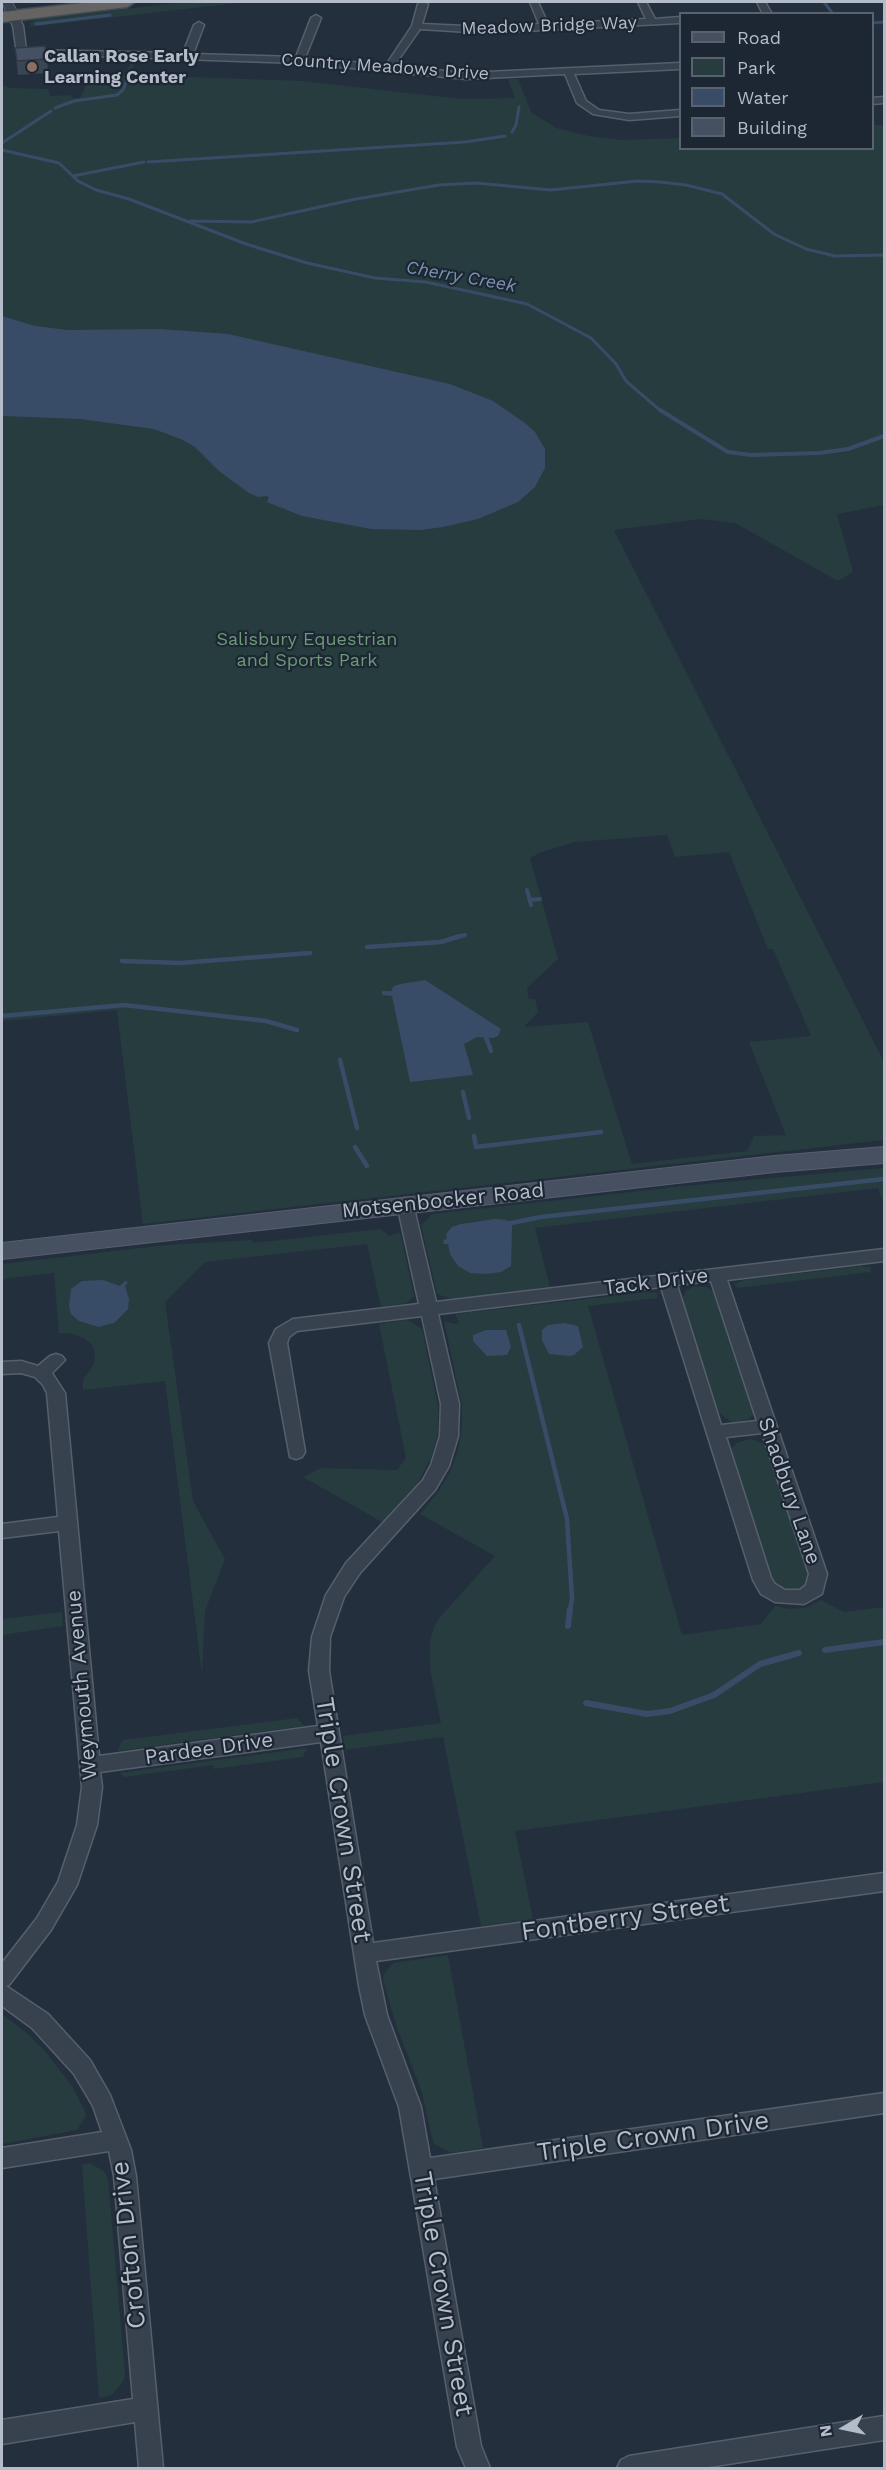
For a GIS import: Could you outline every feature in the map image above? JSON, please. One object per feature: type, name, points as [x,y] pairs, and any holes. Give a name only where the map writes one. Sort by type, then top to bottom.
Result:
[{"type":"highway","points":[[6,9],[32,2]]},
{"type":"highway","points":[[6,9],[127,2]]},
{"type":"main road","name":"Motsenbocker Road","points":[[2,1251],[405,1204],[775,1164],[885,1155]]},
{"type":"street","points":[[534,2],[545,27]]},
{"type":"street","points":[[642,2],[652,22]]},
{"type":"street","points":[[388,69],[417,26],[423,4]]},
{"type":"street","name":"Country Meadows Drive","points":[[6,9],[18,26],[22,53],[90,49],[187,56],[299,60],[474,76],[679,66]]},
{"type":"street","points":[[299,60],[316,18]]},
{"type":"street","name":"Meadow Bridge Way","points":[[417,26],[478,30],[679,20]]},
{"type":"street","points":[[187,56],[199,25]]},
{"type":"street","points":[[569,72],[582,103],[592,110],[617,116],[679,113]]},
{"type":"street","name":"Triple Crown Street","points":[[405,1204],[451,1412],[447,1447],[440,1466],[429,1485],[353,1568],[341,1586],[327,1614],[321,1637],[319,1659],[328,1733],[376,2015],[410,2107],[469,2447],[478,2469]]},
{"type":"street","name":"Tack Drive","points":[[296,1452],[278,1343],[286,1328],[307,1323],[717,1275],[883,1259]]},
{"type":"street","name":"Shadbury Lane","points":[[667,1281],[762,1580],[774,1593],[782,1597],[797,1598],[815,1589],[818,1574],[717,1275]]},
{"type":"street","points":[[2,1368],[21,1367],[41,1373],[56,1359]]},
{"type":"street","name":"Weymouth Avenue","points":[[2,1978],[44,1924],[72,1874],[89,1816],[90,1765],[56,1393],[50,1381],[41,1373]]},
{"type":"street","points":[[715,1432],[767,1426]]},
{"type":"street","points":[[2,1532],[68,1523]]},
{"type":"street","name":"Pardee Drive","points":[[90,1765],[328,1733]]},
{"type":"street","name":"Fontberry Street","points":[[365,1953],[885,1882]]},
{"type":"street","name":"Crofton Drive","points":[[2,1994],[40,2021],[76,2060],[102,2102],[116,2140],[125,2176],[151,2469]]},
{"type":"street","name":"Triple Crown Drive","points":[[422,2170],[885,2103]]},
{"type":"street","points":[[2,2158],[116,2140]]},
{"type":"street","points":[[2,2432],[146,2409]]},
{"type":"street","points":[[629,2469],[885,2428]]},
{"type":"green space","points":[[183,2],[246,2],[29,27],[32,21],[41,19]]},
{"type":"green space","name":"Salisbury Equestrian and Sports Park","points":[[133,58],[137,58],[131,73],[135,75],[302,81],[461,99],[515,98],[508,79],[518,79],[531,112],[556,128],[589,136],[621,140],[679,138],[679,150],[874,150],[874,125],[884,125],[884,505],[837,514],[853,572],[838,581],[735,523],[701,519],[614,530],[884,1062],[884,1140],[143,1224],[117,1010],[2,1021],[2,85],[11,88],[48,89],[50,96],[71,95],[72,98],[80,98],[92,74],[125,75]],"holes":[[[667,835],[675,857],[729,852],[768,949],[773,949],[811,1036],[749,1042],[786,1135],[754,1136],[747,1151],[632,1164],[588,1022],[524,1027],[538,1012],[535,999],[529,999],[527,988],[558,959],[530,858],[575,842]]]},
{"type":"green space","points":[[884,1168],[884,1203],[878,1188],[535,1228],[550,1287],[479,1296],[452,1299],[437,1294],[421,1225],[432,1214],[704,1184]]},
{"type":"green space","points":[[380,1229],[390,1236],[399,1232],[401,1235],[414,1296],[407,1303],[381,1307],[367,1244],[205,1262],[165,1302],[193,1501],[225,1559],[205,1611],[202,1674],[165,1381],[83,1390],[83,1380],[94,1364],[95,1353],[92,1345],[84,1338],[69,1333],[59,1333],[54,1273],[9,1278],[2,1281],[2,1264],[167,1245],[252,1240],[253,1243]]},
{"type":"green space","points":[[862,1266],[870,1267],[871,1272],[738,1288],[734,1284],[744,1280]]},
{"type":"green space","points":[[693,1287],[707,1287],[717,1295],[755,1409],[755,1414],[746,1420],[736,1423],[718,1412],[682,1299],[686,1291]]},
{"type":"green space","points":[[647,1292],[657,1293],[657,1298],[588,1306],[682,1635],[761,1624],[775,1606],[789,1609],[805,1608],[821,1600],[844,1612],[884,1607],[884,1782],[515,1831],[533,1919],[481,1926],[443,1737],[345,1750],[343,1736],[441,1723],[430,1668],[430,1641],[434,1627],[441,1616],[495,1556],[420,1514],[438,1492],[450,1472],[458,1450],[462,1428],[462,1406],[444,1321],[456,1324],[459,1322],[455,1314]]},
{"type":"green space","points":[[404,1320],[422,1329],[438,1406],[438,1433],[431,1458],[417,1484],[382,1522],[303,1477],[321,1468],[397,1470],[406,1458],[379,1324]]},
{"type":"green space","points":[[751,1439],[764,1444],[769,1449],[810,1575],[809,1581],[802,1589],[788,1590],[780,1588],[773,1582],[732,1456],[732,1449],[736,1443]]},
{"type":"green space","points":[[62,1612],[63,1626],[2,1635],[2,1619]]},
{"type":"green space","points":[[297,1718],[304,1726],[117,1751],[123,1740]]},
{"type":"green space","points":[[307,1748],[303,1757],[214,1769],[213,1765],[125,1777],[119,1773]]},
{"type":"green space","points":[[448,1955],[483,2148],[452,2153],[434,2144],[422,2092],[397,2028],[383,1980],[384,1974],[393,1963]]},
{"type":"green space","points":[[2,2014],[44,2050],[72,2086],[86,2116],[77,2130],[2,2144]]},
{"type":"green space","points":[[90,2163],[105,2172],[108,2179],[125,2373],[124,2380],[112,2395],[99,2398],[82,2165]]},
{"type":"water","points":[[2,316],[35,326],[68,330],[160,329],[228,334],[450,384],[493,401],[525,423],[535,432],[545,449],[545,468],[535,487],[518,502],[478,519],[443,527],[421,530],[371,529],[302,516],[267,502],[269,497],[258,497],[249,493],[219,471],[195,447],[154,429],[80,419],[2,416]]},
{"type":"water","points":[[425,980],[501,1029],[498,1036],[477,1037],[464,1044],[473,1075],[410,1082],[391,991],[394,986]]},
{"type":"water","points":[[495,1219],[506,1220],[512,1225],[511,1266],[501,1272],[487,1274],[470,1273],[458,1266],[450,1254],[448,1244],[444,1244],[443,1240],[447,1239],[446,1234],[452,1227],[461,1224]]},
{"type":"water","points":[[103,1280],[120,1286],[125,1281],[128,1282],[125,1286],[129,1299],[128,1309],[114,1323],[99,1327],[79,1321],[71,1314],[69,1306],[71,1289],[82,1281]]},
{"type":"water","points":[[564,1323],[578,1326],[583,1347],[574,1355],[549,1354],[542,1340],[542,1330],[548,1325]]},
{"type":"water","points":[[486,1330],[506,1330],[511,1347],[507,1355],[487,1356],[473,1341],[473,1335]]},
{"type":"building","points":[[45,46],[47,59],[17,61],[15,48]]},
{"type":"waterway","points":[[824,2],[832,12]]},
{"type":"waterway","points":[[36,24],[110,15]]},
{"type":"waterway","points":[[874,23],[884,22]]},
{"type":"waterway","points":[[55,108],[74,101],[117,95],[123,90],[128,77]]},
{"type":"waterway","points":[[512,132],[516,125],[519,107]]},
{"type":"waterway","points":[[2,143],[51,111]]},
{"type":"waterway","points":[[148,162],[465,142],[505,136]]},
{"type":"waterway","name":"Cherry Creek","points":[[2,150],[59,163],[78,181],[96,190],[129,199],[246,244],[307,263],[375,278],[426,282],[527,304],[591,338],[616,364],[626,381],[662,412]]},
{"type":"waterway","points":[[73,176],[144,162]]},
{"type":"waterway","points":[[191,221],[251,222],[356,199],[439,185],[476,183],[551,190],[637,181],[660,182],[686,185],[722,194],[774,234],[806,249],[835,256],[884,255]]},
{"type":"waterway","name":"Cherry Creek","points":[[660,410],[728,452],[751,455],[819,453],[848,449],[884,436]]},
{"type":"waterway","points":[[527,890],[531,905]]},
{"type":"waterway","points":[[530,900],[540,899]]},
{"type":"waterway","points":[[455,938],[465,935]]},
{"type":"waterway","points":[[367,947],[441,942],[460,936]]},
{"type":"waterway","points":[[122,961],[180,963],[310,953]]},
{"type":"waterway","points":[[384,993],[396,994]]},
{"type":"waterway","points":[[2,1016],[124,1005],[266,1021],[297,1030]]},
{"type":"waterway","points":[[485,1034],[491,1051]]},
{"type":"waterway","points":[[340,1060],[357,1128]]},
{"type":"waterway","points":[[463,1092],[469,1118]]},
{"type":"waterway","points":[[474,1136],[476,1147],[601,1132]]},
{"type":"waterway","points":[[355,1147],[367,1166]]},
{"type":"waterway","points":[[506,1224],[541,1217],[884,1179]]},
{"type":"waterway","points":[[519,1325],[567,1519],[572,1598],[570,1611]]},
{"type":"waterway","points":[[568,1626],[570,1609]]},
{"type":"waterway","points":[[825,1650],[884,1642]]},
{"type":"waterway","points":[[586,1703],[647,1714],[670,1711],[714,1695],[760,1664],[799,1653]]},
{"type":"place","name":"Callan Rose Early Learning Center","points":[[32,67]]}]
